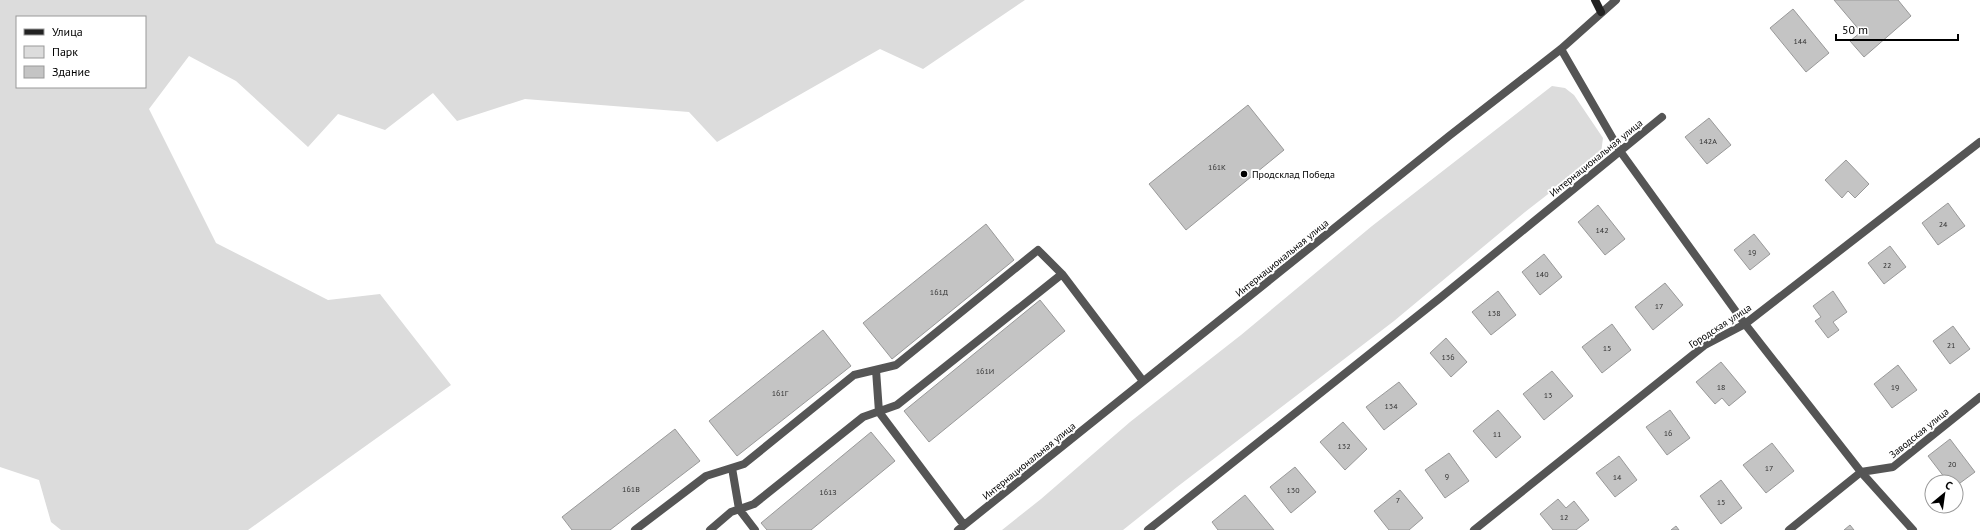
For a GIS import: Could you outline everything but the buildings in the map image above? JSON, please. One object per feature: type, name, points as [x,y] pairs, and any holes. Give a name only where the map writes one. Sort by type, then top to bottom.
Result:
[{"type":"street","points":[[1595,0],[1601,12]]},
{"type":"street","name":"Интернациональная улица","points":[[961,527],[1144,382],[1463,124],[1560,49],[1616,0]]},
{"type":"street","points":[[1560,49],[1620,151],[1745,324],[1861,472],[1913,530]]},
{"type":"street","name":"Интернациональная улица","points":[[1148,530],[1440,298],[1662,117]]},
{"type":"street","name":"Городская улица","points":[[1474,530],[1705,345],[1745,324],[1980,142]]},
{"type":"street","points":[[635,530],[706,476],[744,464],[854,375],[896,365],[1038,250],[1062,274],[1144,382]]},
{"type":"street","points":[[710,530],[731,512],[754,504],[863,417],[898,405],[1062,274]]},
{"type":"street","points":[[876,370],[879,412],[961,527]]},
{"type":"street","name":"Заводская улица","points":[[1789,530],[1861,472],[1892,467],[1980,397]]},
{"type":"street","points":[[732,468],[739,509],[755,530]]},
{"type":"green space","points":[[0,0],[1025,0],[923,69],[880,49],[717,142],[689,112],[525,99],[457,121],[433,93],[385,130],[338,114],[308,147],[236,81],[189,56],[149,109],[216,243],[328,300],[380,294],[451,385],[248,530],[61,530],[51,522],[39,480],[0,467]]},
{"type":"green space","points":[[1552,86],[1565,88],[1574,95],[1603,138],[1601,153],[1525,212],[1394,321],[1123,530],[1002,530],[1041,499],[1130,422],[1241,335],[1372,226]]},
{"type":"place","name":"Продсклад Победа","points":[[1244,174]]}]
